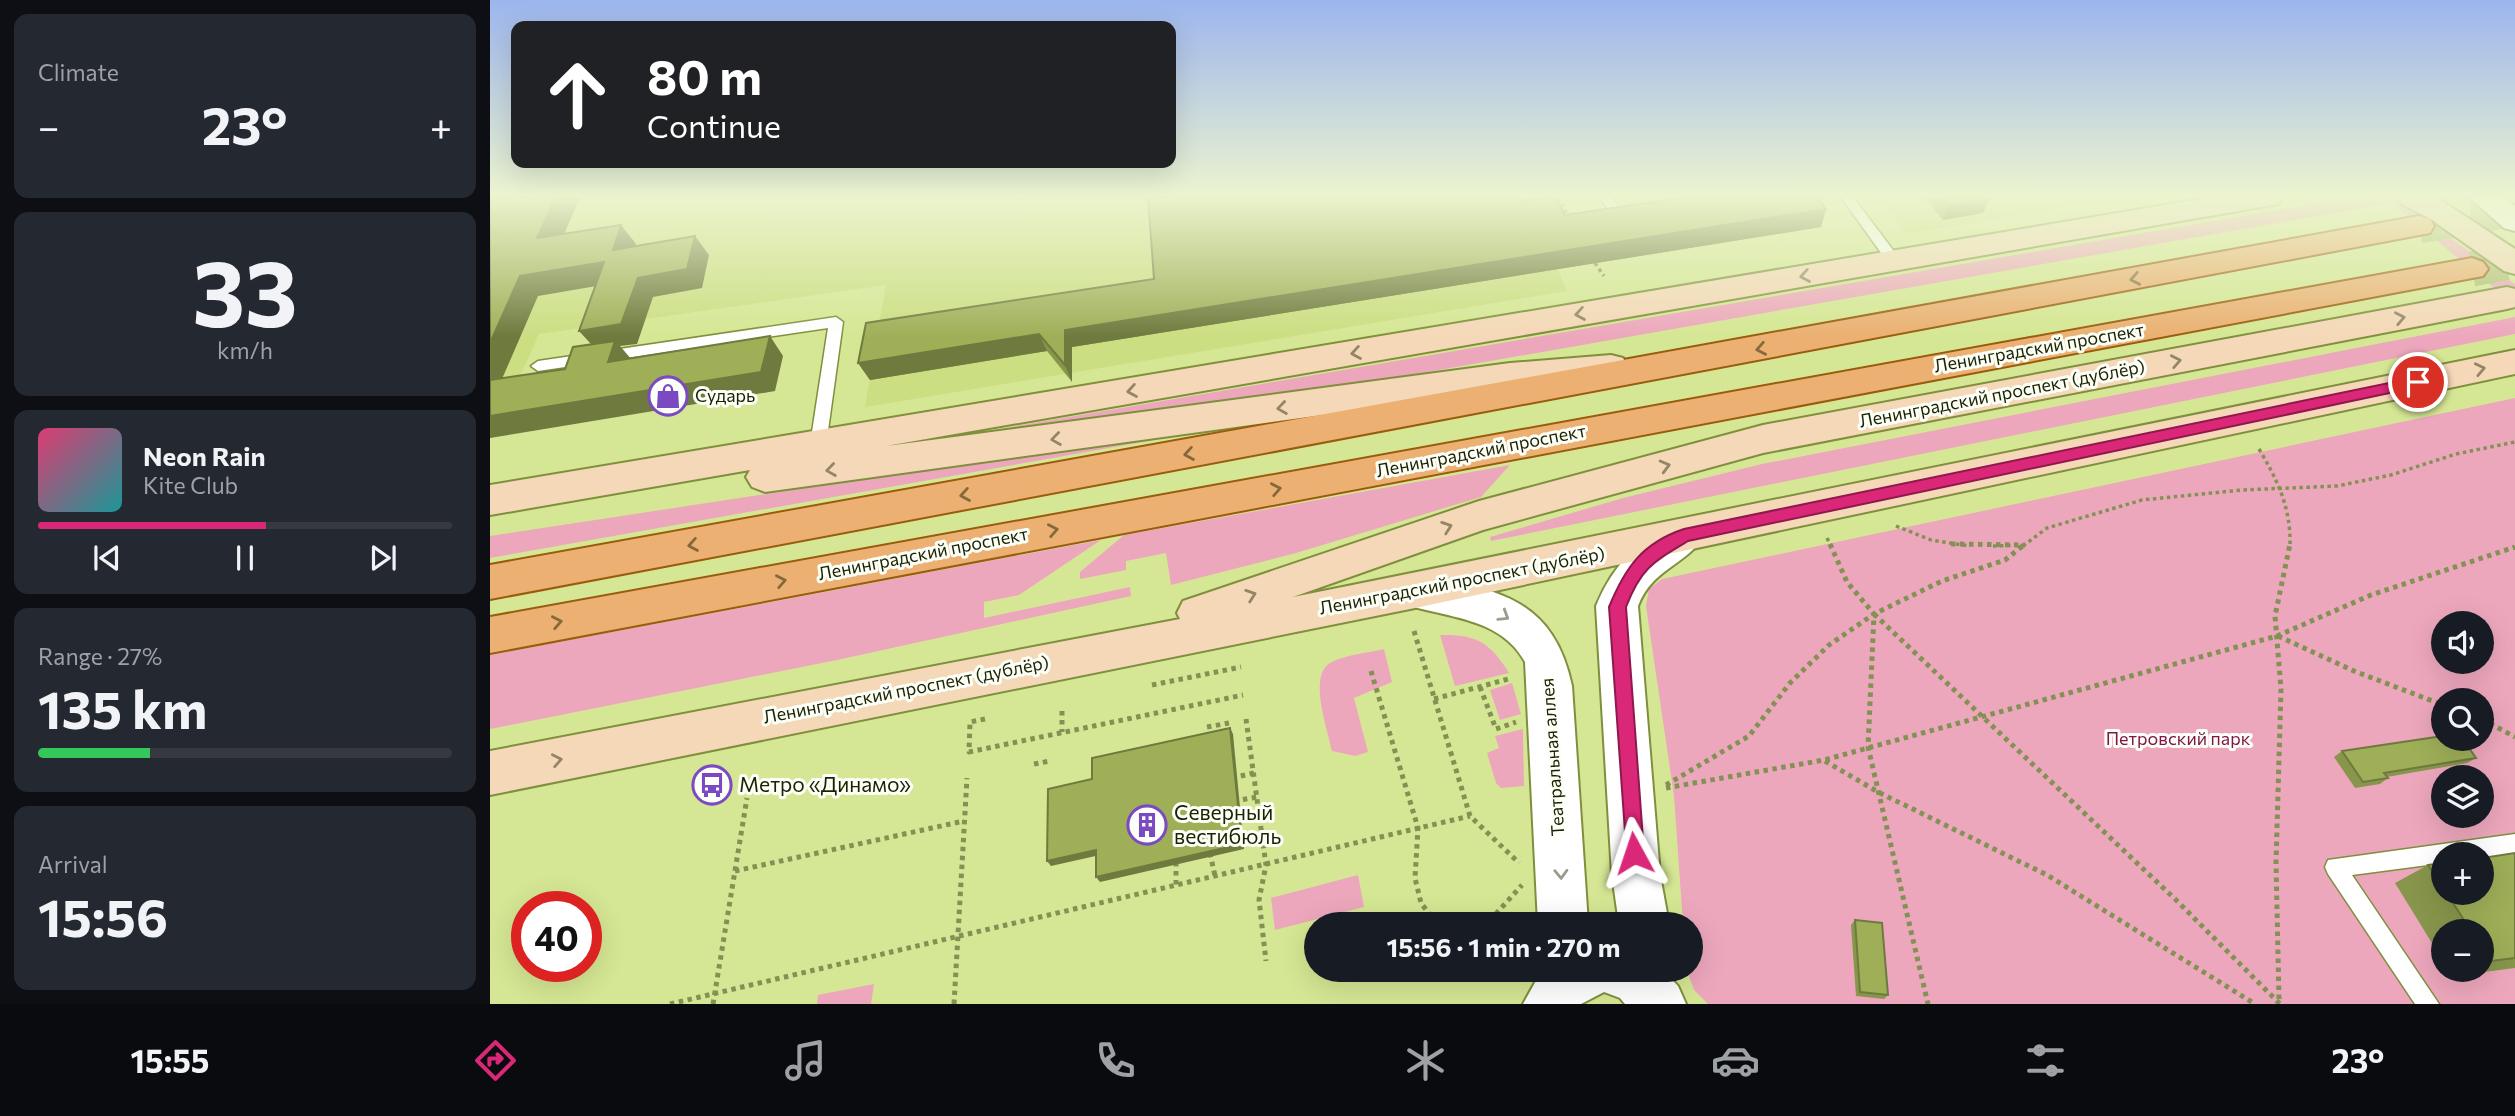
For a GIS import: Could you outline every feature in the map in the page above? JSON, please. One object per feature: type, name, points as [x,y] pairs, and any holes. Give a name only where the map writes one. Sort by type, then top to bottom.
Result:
[{"type":"main road","points":[[490,501],[1993,244]]},
{"type":"main road","points":[[490,582],[1714,358],[2259,244]]},
{"type":"main road","points":[[2474,244],[2511,281]]},
{"type":"main road","name":"Ленинградский проспект","points":[[490,635],[2472,269]]},
{"type":"main road","name":"Ленинградский проспект (дублёр)","points":[[1070,657],[1479,516],[1763,439],[2511,281]]},
{"type":"main road","points":[[490,501],[808,473],[1510,376],[1714,358]]},
{"type":"main road","name":"Ленинградский проспект (дублёр)","points":[[490,773],[1070,657],[1415,611],[1684,535],[2515,362]]},
{"type":"street","points":[[1642,912],[1636,875],[1617,607],[1630,576],[1642,562],[1684,535]]},
{"type":"street","name":"Театральная аллея","points":[[1415,611],[1488,607],[1510,619],[1530,637],[1545,659],[1550,686],[1562,912]]},
{"type":"street","points":[[1642,982],[1657,992]]},
{"type":"lane","points":[[1881,244],[1894,261]]},
{"type":"lane","points":[[538,366],[836,322],[818,445]]},
{"type":"lane","points":[[2428,1004],[2335,867],[2515,844]]},
{"type":"path","points":[[1595,263],[1604,276]]},
{"type":"path","points":[[2515,442],[2337,486],[2142,500],[2047,528],[2006,560],[1942,581],[1874,614],[1829,645],[1790,683],[1749,736],[1660,789],[1824,760],[2277,636],[2371,595],[2515,547]]},
{"type":"path","points":[[2259,449],[2282,489],[2291,523],[2290,554],[2278,593],[2277,636],[2281,689],[2276,863],[2279,1002]]},
{"type":"path","points":[[1896,526],[1930,542],[1961,548],[2026,545]]},
{"type":"path","points":[[1827,538],[1847,582],[1874,614],[2279,1002]]},
{"type":"path","points":[[1415,611],[1434,699],[1470,816],[1522,866]]},
{"type":"path","points":[[1874,614],[1868,747],[1928,1004]]},
{"type":"path","points":[[2277,636],[2354,671],[2431,700]]},
{"type":"path","points":[[1152,685],[1241,667]]},
{"type":"path","points":[[1371,671],[1418,828],[1415,878],[1421,903],[1428,912]]},
{"type":"path","points":[[1434,699],[1516,677]]},
{"type":"path","points":[[1480,687],[1496,729],[1527,718]]},
{"type":"path","points":[[985,719],[970,722],[969,752],[1243,695]]},
{"type":"path","points":[[1062,711],[1062,733]]},
{"type":"path","points":[[1246,719],[1266,864],[1259,900],[1266,961]]},
{"type":"path","points":[[1207,727],[1230,723]]},
{"type":"path","points":[[2494,726],[2515,737]]},
{"type":"path","points":[[1824,760],[1878,792],[2048,875],[2255,1004]]},
{"type":"path","points":[[1034,764],[1049,761]]},
{"type":"path","points":[[1225,782],[1237,776],[1254,773]]},
{"type":"path","points":[[954,1004],[967,778]]},
{"type":"path","points":[[1227,800],[1240,801],[1257,797]]},
{"type":"path","points":[[713,1004],[747,798]]},
{"type":"path","points":[[670,1004],[1470,816]]},
{"type":"path","points":[[735,872],[964,821]]},
{"type":"path","points":[[1207,845],[1212,856],[1214,876]]},
{"type":"path","points":[[1176,885],[1175,865],[1178,852]]},
{"type":"path","points":[[1498,912],[1531,875]]},
{"type":"shaded area","points":[[490,244],[1548,244],[1567,291],[865,407],[886,285],[539,334],[510,399],[490,402]]},
{"type":"green space","points":[[2080,244],[2158,244],[1388,379],[864,452]]},
{"type":"green space","points":[[2441,244],[2459,244],[2515,284],[2515,305]]},
{"type":"green space","points":[[2515,317],[2515,334],[1491,541],[1490,537],[1623,498],[1762,464]]},
{"type":"green space","name":"Петровский парк","points":[[2515,398],[2515,1004],[1708,1004],[1694,990],[1691,982],[1703,982],[1703,912],[1682,912],[1674,796],[1646,606],[1649,589],[1662,579]]},
{"type":"green space","points":[[1154,435],[1154,440],[490,558],[490,536]]},
{"type":"green space","points":[[1510,465],[1481,497],[1296,553],[1171,585],[1166,553],[1126,561],[1126,570],[1080,579],[1080,572],[1124,535]]},
{"type":"green space","points":[[1101,540],[1019,595],[984,602],[984,618],[1130,587],[1131,596],[837,660],[490,729],[490,655]]},
{"type":"green space","points":[[1440,635],[1463,636],[1481,642],[1495,654],[1509,673],[1455,686]]},
{"type":"green space","points":[[1384,649],[1392,682],[1354,698],[1368,752],[1355,756],[1332,751],[1321,704],[1320,679],[1324,670],[1330,663],[1342,658]]},
{"type":"green space","points":[[1512,683],[1521,714],[1500,720],[1490,690]]},
{"type":"green space","points":[[1523,729],[1524,786],[1501,788],[1496,783],[1487,753],[1499,748],[1495,736]]},
{"type":"green space","points":[[1358,875],[1364,907],[1345,912],[1304,912],[1304,923],[1275,930],[1271,898]]},
{"type":"green space","points":[[874,984],[871,1004],[817,1004],[818,995]]},
{"type":"building","points":[[490,244],[615,244],[613,250],[649,244],[693,244],[687,269],[638,278],[621,324],[579,331],[604,262],[520,276],[490,343]]},
{"type":"building","points":[[1151,244],[1607,244],[1065,330],[1065,365],[1039,334],[858,363],[866,323],[1154,279]]},
{"type":"building","points":[[770,336],[761,372],[490,416],[490,380],[565,369],[573,347],[615,341],[608,362]]},
{"type":"building","name":"Cеверный вестибюль","points":[[1230,728],[1242,844],[1096,877],[1096,850],[1047,861],[1048,789],[1092,779],[1092,758]]},
{"type":"building","points":[[2431,738],[2431,751],[2471,751],[2476,758],[2384,773],[2388,778],[2363,782],[2342,751]]},
{"type":"building","points":[[2515,853],[2515,958],[2494,961],[2494,919],[2463,919],[2454,905],[2494,905],[2494,856]]},
{"type":"building","points":[[1855,920],[1882,923],[1888,995],[1860,992]]},
{"type":"tunnel","points":[[2472,269],[2515,261]]},
{"type":"place","name":"Сударь","points":[[668,396]]},
{"type":"place","name":"Метро «Динамо»","points":[[712,785]]},
{"type":"place","name":"Cеверный вестибюль","points":[[1147,825]]},
{"type":"route","points":[[1634,853],[1617,607],[1630,576],[1642,562],[1662,548],[1684,535],[2418,382]]}]
